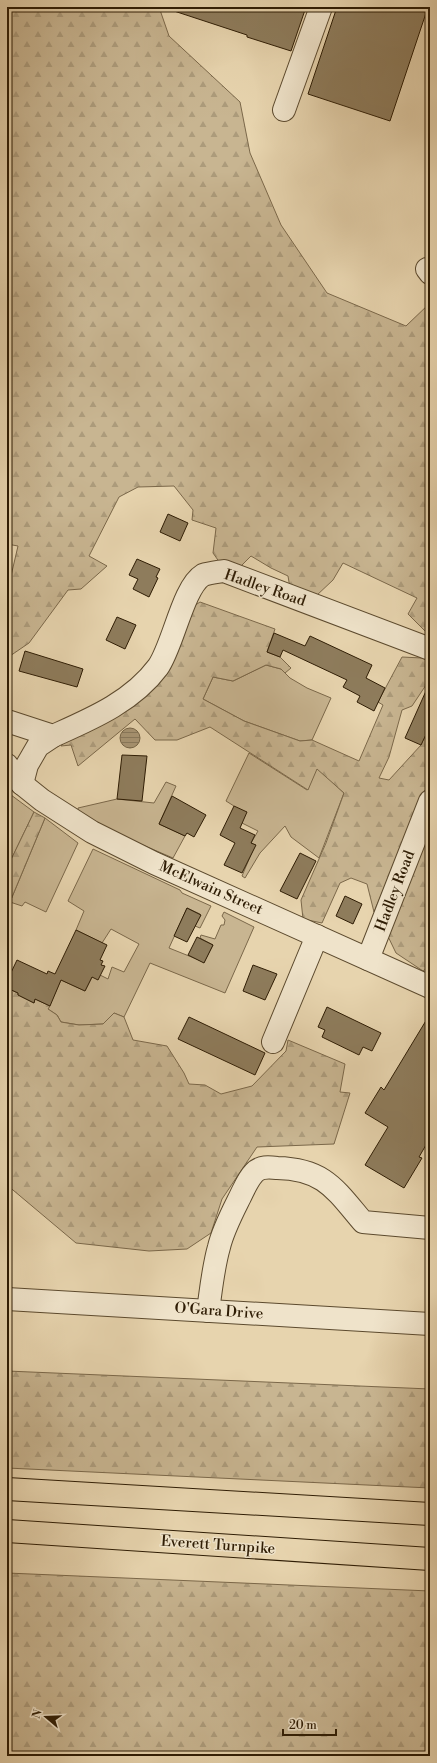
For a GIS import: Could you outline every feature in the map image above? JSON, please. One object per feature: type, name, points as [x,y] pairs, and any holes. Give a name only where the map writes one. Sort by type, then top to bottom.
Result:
[{"type":"highway","points":[[7,1489],[430,1514]]},
{"type":"highway","name":"Everett Turnpike","points":[[7,1531],[430,1559]]},
{"type":"street","points":[[284,110],[321,7]]},
{"type":"street","name":"Hadley Road","points":[[22,784],[27,765],[38,746],[53,736],[94,718],[130,696],[158,666],[175,629],[189,591],[203,576],[224,571],[430,649]]},
{"type":"street","points":[[7,721],[53,736]]},
{"type":"street","name":"McElwain Street","points":[[7,765],[22,784],[66,816],[92,832],[154,863],[430,987]]},
{"type":"street","name":"Hadley Road","points":[[368,959],[430,801]]},
{"type":"street","points":[[273,1042],[317,936]]},
{"type":"street","points":[[208,1311],[214,1270],[224,1231],[254,1172],[263,1167],[290,1168],[308,1172],[322,1179],[335,1189],[363,1222],[430,1228]]},
{"type":"street","name":"O'Gara Drive","points":[[7,1299],[430,1324]]},
{"type":"green space","points":[[7,7],[159,7],[169,36],[240,102],[250,153],[281,225],[327,293],[406,326],[430,303],[430,636],[408,614],[417,598],[343,563],[333,580],[316,596],[290,588],[288,576],[251,556],[238,569],[220,563],[213,553],[216,528],[192,520],[193,510],[174,486],[138,487],[119,497],[89,556],[107,566],[81,589],[68,590],[29,643],[7,658],[7,593],[18,546],[7,544]]},
{"type":"green space","points":[[200,602],[275,629],[267,652],[280,657],[291,668],[285,673],[281,669],[266,665],[233,681],[213,677],[203,699],[244,721],[300,741],[312,740],[359,761],[383,705],[378,702],[402,657],[422,658],[430,661],[430,679],[412,706],[402,710],[389,757],[379,778],[389,780],[421,745],[430,726],[430,779],[374,912],[367,884],[351,878],[340,883],[322,923],[303,919],[301,900],[326,843],[344,793],[317,769],[308,790],[210,727],[177,740],[155,740],[135,719],[78,766],[71,745],[61,746],[75,732],[107,720],[188,610]]},
{"type":"green space","points":[[266,665],[281,669],[290,678],[307,688],[331,698],[312,740],[300,741],[244,721],[203,699],[213,677],[233,681]]},
{"type":"green space","points":[[249,753],[307,790],[317,768],[344,793],[319,858],[291,837],[285,826],[260,853],[245,878],[242,876],[255,845],[251,843],[258,831],[242,823],[234,806],[226,801]]},
{"type":"green space","points":[[166,782],[176,786],[159,824],[185,836],[173,858],[117,834],[78,811],[78,808],[117,799],[154,803]]},
{"type":"green space","points":[[7,792],[34,812],[7,868]]},
{"type":"green space","points":[[430,801],[430,966],[423,971],[396,953],[382,924]]},
{"type":"green space","points":[[34,812],[45,818],[7,909],[7,868]]},
{"type":"green space","points":[[45,818],[78,843],[46,912],[25,902],[22,906],[10,902]]},
{"type":"green space","points":[[93,849],[211,906],[200,928],[195,926],[200,914],[187,908],[169,948],[204,962],[213,945],[200,938],[201,935],[215,939],[221,925],[224,925],[225,920],[222,916],[224,912],[254,927],[225,993],[150,963],[124,1017],[114,1013],[103,1024],[79,1025],[61,1022],[57,1015],[48,1009],[61,980],[85,991],[92,977],[100,975],[108,979],[112,967],[124,972],[139,944],[111,929],[102,943],[76,930],[84,911],[68,901]]},
{"type":"green space","points":[[7,988],[34,1003],[35,999],[50,1006],[48,1009],[57,1015],[61,1022],[79,1025],[103,1024],[114,1013],[124,1017],[133,1040],[167,1046],[189,1084],[205,1085],[221,1094],[252,1086],[286,1051],[288,1040],[345,1064],[340,1092],[350,1093],[334,1144],[257,1147],[222,1199],[211,1233],[187,1249],[149,1251],[76,1243],[7,1185]]},
{"type":"green space","points":[[7,1371],[430,1389],[430,1488],[7,1468]]},
{"type":"green space","points":[[7,1573],[430,1591],[430,1756],[7,1756]]},
{"type":"shaded area","points":[[130,728],[137,731],[140,738],[137,745],[130,748],[123,745],[120,738],[123,731]]},
{"type":"building","points":[[171,7],[306,7],[291,51],[171,10]]},
{"type":"building","points":[[337,7],[428,7],[390,121],[308,94]]},
{"type":"building","points":[[168,514],[188,523],[180,541],[160,532]]},
{"type":"building","points":[[137,559],[160,569],[156,577],[158,578],[149,597],[133,589],[138,579],[129,575]]},
{"type":"building","points":[[117,617],[136,625],[125,649],[106,640]]},
{"type":"building","points":[[274,633],[305,646],[310,636],[372,665],[366,678],[385,688],[374,711],[357,702],[360,696],[343,687],[347,680],[283,650],[280,657],[267,652]]},
{"type":"building","points":[[25,651],[83,669],[77,687],[19,671]]},
{"type":"building","points":[[430,682],[430,726],[421,745],[405,738]]},
{"type":"building","points":[[122,755],[147,756],[142,801],[117,799]]},
{"type":"building","points":[[172,796],[206,815],[194,837],[187,833],[185,836],[159,824]]},
{"type":"building","points":[[234,806],[247,812],[240,828],[255,835],[251,843],[256,845],[242,873],[224,865],[235,843],[220,835]]},
{"type":"building","points":[[300,853],[316,861],[297,899],[280,891]]},
{"type":"building","points":[[345,896],[362,904],[353,924],[336,916]]},
{"type":"building","points":[[187,908],[201,915],[187,942],[174,936]]},
{"type":"building","points":[[76,930],[107,945],[100,960],[103,961],[101,965],[105,966],[98,980],[92,977],[85,991],[61,980],[50,1006],[35,999],[34,1003],[7,988],[7,981],[17,960],[47,974],[48,971],[55,974]]},
{"type":"building","points":[[197,937],[213,945],[204,963],[188,955]]},
{"type":"building","points":[[253,965],[277,974],[265,1000],[243,991]]},
{"type":"building","points":[[327,1007],[381,1033],[372,1051],[363,1047],[359,1055],[322,1037],[325,1030],[318,1027]]},
{"type":"building","points":[[430,1014],[430,1138],[419,1157],[422,1158],[404,1188],[365,1165],[388,1127],[365,1113],[381,1087],[384,1090]]},
{"type":"building","points":[[189,1017],[265,1053],[255,1075],[178,1039]]}]
